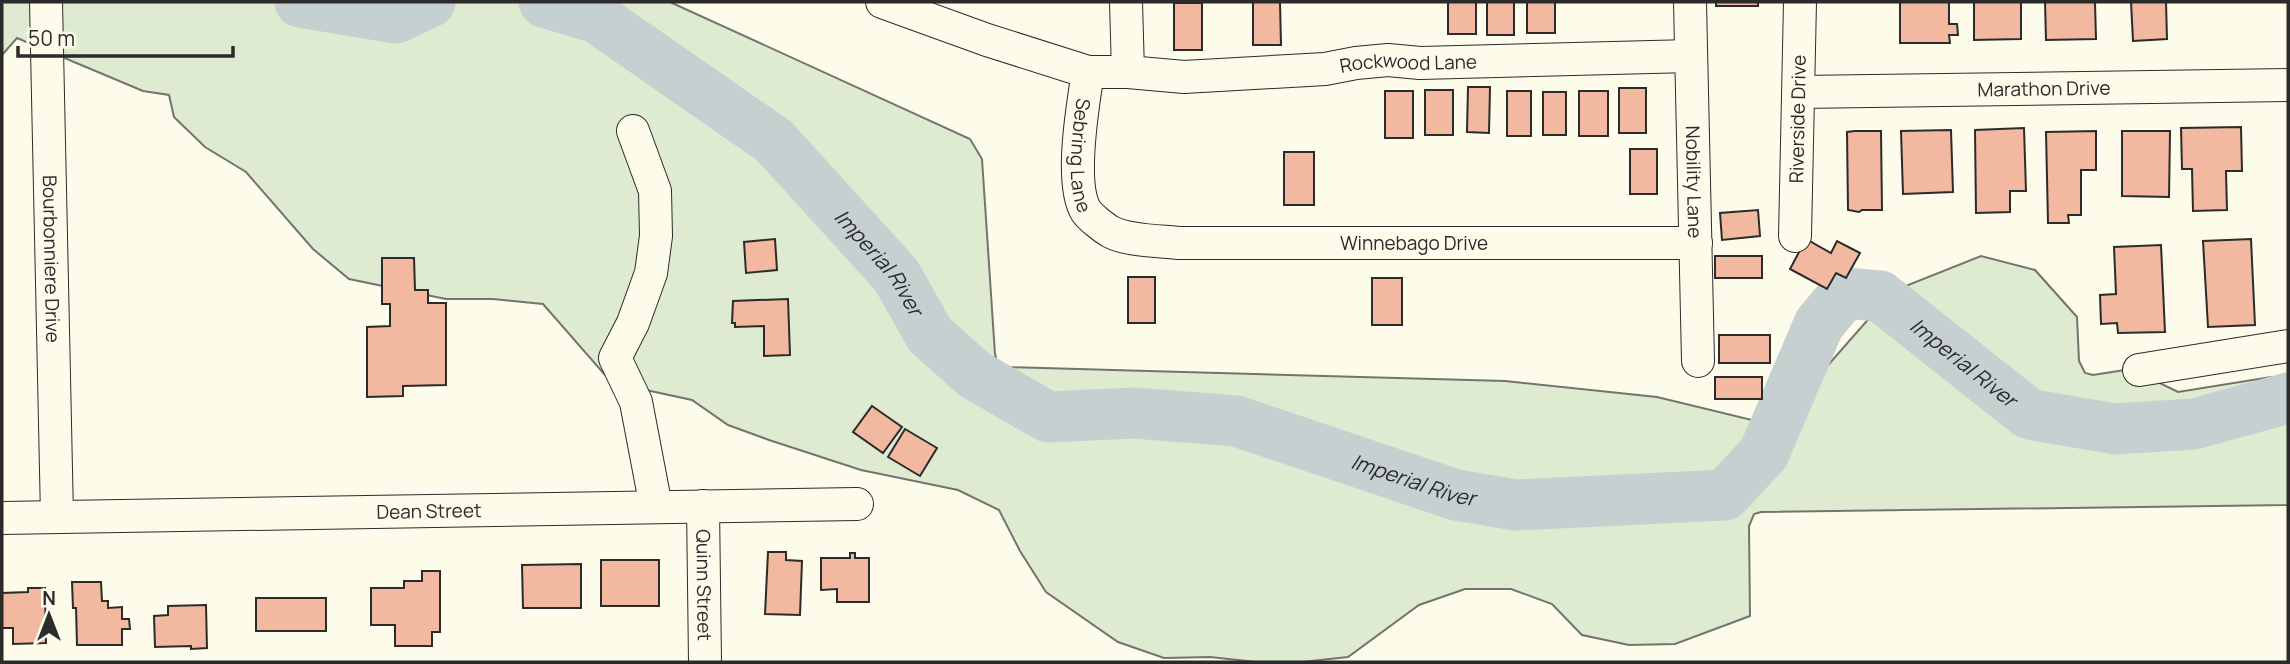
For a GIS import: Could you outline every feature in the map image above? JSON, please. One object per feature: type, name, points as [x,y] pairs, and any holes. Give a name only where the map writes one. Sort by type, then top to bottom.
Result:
[{"type":"street","name":"Bourbonniere Drive","points":[[46,2],[57,517]]},
{"type":"street","points":[[882,2],[987,40],[1088,72]]},
{"type":"street","points":[[1126,2],[1128,72]]},
{"type":"street","name":"Nobility Lane","points":[[1690,2],[1698,361]]},
{"type":"street","name":"Riverside Drive","points":[[1795,236],[1800,2]]},
{"type":"street","name":"Rockwood Lane","points":[[1128,72],[1184,77],[1325,69],[1356,62],[1388,60],[1420,63],[1691,56]]},
{"type":"street","name":"Sebring Lane","points":[[1128,72],[1088,72],[1081,113],[1078,181],[1086,211],[1111,232],[1131,237]]},
{"type":"street","name":"Marathon Drive","points":[[1799,92],[2288,85]]},
{"type":"street","points":[[633,131],[655,191],[656,236],[651,273],[633,323],[615,358],[636,402],[656,507]]},
{"type":"street","name":"Winnebago Drive","points":[[1131,237],[1193,243],[1696,243]]},
{"type":"street","points":[[2139,370],[2288,346]]},
{"type":"street","name":"Dean Street","points":[[2,518],[857,504]]},
{"type":"street","name":"Quinn Street","points":[[703,506],[705,662]]},
{"type":"green space","points":[[2,2],[670,2],[970,139],[982,159],[995,354],[997,362],[1004,367],[1505,381],[1657,397],[1764,423],[1815,380],[1893,291],[1981,256],[2035,270],[2077,317],[2079,361],[2085,373],[2093,375],[2131,369],[2178,392],[2271,377],[2288,382],[2288,505],[1761,512],[1754,514],[1749,526],[1750,616],[1675,644],[1629,645],[1582,635],[1552,604],[1511,589],[1465,589],[1419,605],[1348,657],[1302,662],[1256,662],[1210,657],[1164,658],[1118,642],[1046,592],[1020,551],[999,510],[958,490],[861,470],[728,425],[692,400],[646,390],[605,375],[543,304],[493,299],[446,299],[349,279],[313,249],[246,172],[205,147],[174,117],[169,95],[143,91],[17,38],[2,55]]},
{"type":"building","points":[[1253,2],[1280,2],[1281,45],[1253,45]]},
{"type":"building","points":[[1448,2],[1476,2],[1476,34],[1448,34]]},
{"type":"building","points":[[1487,2],[1514,2],[1514,35],[1487,35]]},
{"type":"building","points":[[1527,2],[1555,2],[1555,33],[1527,33]]},
{"type":"building","points":[[1716,2],[1758,2],[1758,6],[1716,6]]},
{"type":"building","points":[[1900,2],[1949,2],[1949,24],[1957,24],[1958,35],[1949,35],[1950,43],[1900,43]]},
{"type":"building","points":[[1974,2],[2021,2],[2021,39],[1974,40]]},
{"type":"building","points":[[2045,2],[2095,2],[2096,39],[2046,40]]},
{"type":"building","points":[[2131,2],[2166,2],[2167,39],[2133,41]]},
{"type":"building","points":[[1174,3],[1202,3],[1202,50],[1174,50]]},
{"type":"building","points":[[1468,87],[1490,87],[1489,133],[1467,132]]},
{"type":"building","points":[[1619,88],[1646,88],[1646,133],[1619,133]]},
{"type":"building","points":[[1425,90],[1453,90],[1453,135],[1425,135]]},
{"type":"building","points":[[1385,91],[1413,91],[1413,138],[1385,138]]},
{"type":"building","points":[[1507,91],[1531,91],[1531,136],[1507,136]]},
{"type":"building","points":[[1579,91],[1608,91],[1608,136],[1579,136]]},
{"type":"building","points":[[1543,92],[1566,92],[1566,135],[1543,135]]},
{"type":"building","points":[[2241,127],[2242,171],[2226,171],[2227,210],[2193,211],[2192,169],[2182,169],[2181,128]]},
{"type":"building","points":[[2024,128],[2026,191],[2010,191],[2010,212],[1976,213],[1975,130]]},
{"type":"building","points":[[1951,130],[1953,192],[1903,194],[1901,131]]},
{"type":"building","points":[[1881,131],[1882,210],[1848,210],[1847,132]]},
{"type":"building","points":[[2096,131],[2096,170],[2081,170],[2081,215],[2068,215],[2069,223],[2048,223],[2046,132]]},
{"type":"building","points":[[2122,131],[2170,131],[2169,197],[2122,196]]},
{"type":"building","points":[[1630,149],[1657,149],[1657,194],[1630,194]]},
{"type":"building","points":[[1284,152],[1314,152],[1314,205],[1284,205]]},
{"type":"building","points":[[1758,210],[1760,236],[1722,240],[1720,213]]},
{"type":"building","points":[[775,239],[777,270],[746,273],[744,242]]},
{"type":"building","points":[[1806,239],[1831,253],[1837,241],[1860,253],[1846,278],[1836,273],[1827,289],[1790,269]]},
{"type":"building","points":[[2251,239],[2255,325],[2208,327],[2203,241]]},
{"type":"building","points":[[2161,245],[2165,332],[2118,333],[2117,323],[2101,324],[2100,295],[2116,294],[2114,247]]},
{"type":"building","points":[[1715,256],[1762,256],[1762,278],[1715,278]]},
{"type":"building","points":[[382,258],[414,258],[415,290],[428,290],[428,303],[446,303],[446,385],[403,386],[403,396],[367,397],[367,327],[390,326],[390,304],[382,304]]},
{"type":"building","points":[[1128,277],[1155,277],[1155,323],[1128,323]]},
{"type":"building","points":[[1372,278],[1402,278],[1402,325],[1372,325]]},
{"type":"building","points":[[788,299],[790,355],[764,356],[764,326],[735,327],[735,323],[732,323],[733,301]]},
{"type":"building","points":[[1719,335],[1770,335],[1770,363],[1719,363]]},
{"type":"building","points":[[1715,377],[1762,377],[1762,399],[1715,399]]},
{"type":"building","points":[[872,406],[902,427],[883,453],[853,432]]},
{"type":"building","points":[[905,429],[937,448],[920,476],[888,457]]},
{"type":"building","points":[[768,552],[786,552],[786,560],[802,561],[800,615],[765,614]]},
{"type":"building","points":[[850,553],[855,553],[855,558],[869,558],[869,602],[837,602],[837,589],[821,590],[821,558],[850,558]]},
{"type":"building","points":[[601,560],[659,560],[659,606],[601,606]]},
{"type":"building","points":[[581,564],[581,608],[523,608],[522,565]]},
{"type":"building","points":[[422,571],[440,571],[440,632],[432,632],[432,646],[395,646],[395,625],[371,625],[371,588],[404,588],[404,581],[422,581]]},
{"type":"building","points":[[72,582],[101,582],[102,601],[108,601],[108,608],[122,607],[122,619],[129,619],[130,629],[122,629],[122,645],[77,645]]},
{"type":"building","points":[[28,588],[45,588],[46,643],[13,644],[13,628],[2,628],[2,593],[28,592]]},
{"type":"building","points":[[256,598],[326,598],[326,631],[256,631]]},
{"type":"building","points":[[206,605],[207,648],[155,647],[154,616],[168,615],[168,606]]},
{"type":"waterway","name":"Imperial River","points":[[300,2],[396,18],[430,2]]},
{"type":"waterway","name":"Imperial River","points":[[544,2],[597,18],[774,141],[896,275],[930,335],[975,375],[1048,417],[1134,413],[1236,421],[1456,495],[1516,505],[1725,495],[1764,453],[1819,324],[1845,293],[1880,296],[2029,414],[2115,429],[2194,424],[2288,398]]}]
